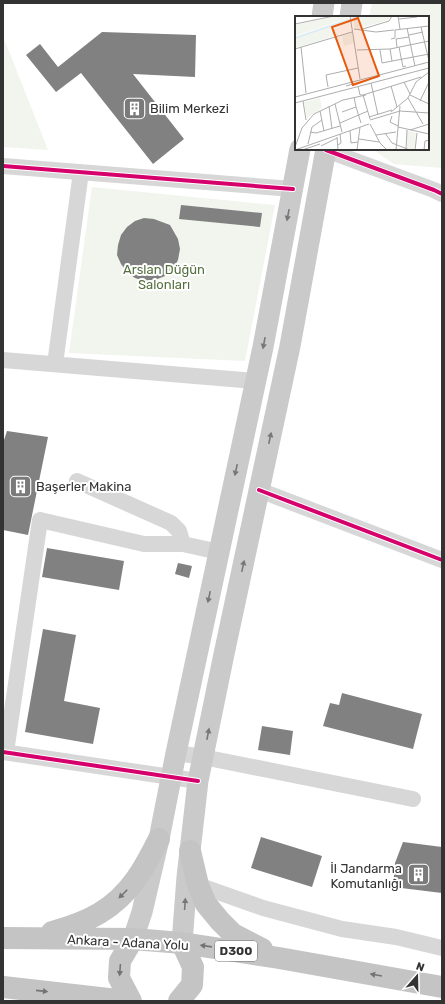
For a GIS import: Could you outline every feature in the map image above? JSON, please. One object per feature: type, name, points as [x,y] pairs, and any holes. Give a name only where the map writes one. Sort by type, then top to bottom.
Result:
[{"type":"highway","points":[[27,938],[84,922],[114,904],[137,878],[159,838]]},
{"type":"highway","points":[[190,852],[198,885],[206,904],[220,921],[233,934],[279,958]]},
{"type":"highway","name":"Ankara - Adana Yolu","points":[[3,938],[133,939],[182,943],[279,958],[442,987]]},
{"type":"highway","points":[[131,1001],[119,978],[120,961],[133,939]]},
{"type":"highway","points":[[179,1001],[192,985],[193,967],[182,943]]},
{"type":"highway","points":[[3,987],[126,1001]]},
{"type":"main road","points":[[322,16],[324,3]]},
{"type":"main road","points":[[350,16],[352,3]]},
{"type":"main road","points":[[133,939],[142,912],[159,838],[263,347],[300,150]]},
{"type":"main road","points":[[182,943],[198,781],[290,346],[326,150]]},
{"type":"street","points":[[326,150],[439,192]]},
{"type":"street","points":[[3,166],[293,189]]},
{"type":"street","points":[[55,364],[82,172]]},
{"type":"street","points":[[3,360],[255,381]]},
{"type":"street","points":[[77,481],[171,523],[179,531],[183,544]]},
{"type":"street","points":[[259,490],[442,560]]},
{"type":"street","points":[[198,781],[5,752],[40,520],[144,544],[183,544],[219,552]]},
{"type":"street","points":[[176,753],[203,757],[413,799]]},
{"type":"street","points":[[198,885],[263,908],[342,929],[396,937],[442,948]]},
{"type":"green space","points":[[372,3],[442,3],[442,168],[394,164],[373,150],[429,150],[429,16],[369,16]]},
{"type":"green space","points":[[3,36],[48,150],[3,147]]},
{"type":"green space","name":"Arslan Düğün Salonları","points":[[92,187],[275,205],[245,361],[69,353]]},
{"type":"building","name":"Bilim Merkezi","points":[[102,32],[196,35],[195,77],[133,74],[184,139],[153,164],[81,73],[56,92],[26,55],[40,44],[58,67]]},
{"type":"building","points":[[181,205],[262,213],[260,227],[179,219]]},
{"type":"building","points":[[144,218],[154,219],[170,225],[178,239],[180,249],[178,260],[173,269],[165,276],[155,280],[144,281],[135,278],[127,272],[117,255],[121,235],[127,227],[135,221]]},
{"type":"building","name":"Başerler Makina","points":[[7,431],[48,437],[28,535],[3,530],[3,443]]},
{"type":"building","points":[[47,548],[124,561],[119,590],[42,577]]},
{"type":"building","points":[[178,563],[192,566],[189,578],[175,574]]},
{"type":"building","points":[[43,629],[76,635],[64,701],[100,708],[93,744],[25,732]]},
{"type":"building","points":[[342,693],[422,714],[413,749],[323,726],[330,703],[339,705]]},
{"type":"building","points":[[262,726],[293,731],[290,755],[258,750]]},
{"type":"building","points":[[261,837],[322,856],[312,887],[251,868]]},
{"type":"building","name":"İl Jandarma Komutanlığı","points":[[403,842],[442,847],[442,893],[393,887],[395,863]]},
{"type":"cycle path","points":[[326,150],[442,194]]},
{"type":"cycle path","points":[[3,166],[293,189]]},
{"type":"cycle path","points":[[259,490],[442,560]]},
{"type":"cycle path","points":[[3,752],[198,781]]},
{"type":"place","name":"Bilim Merkezi","points":[[134,108]]},
{"type":"place","name":"Başerler Makina","points":[[21,486]]},
{"type":"place","name":"İl Jandarma Komutanlığı","points":[[418,875]]}]
